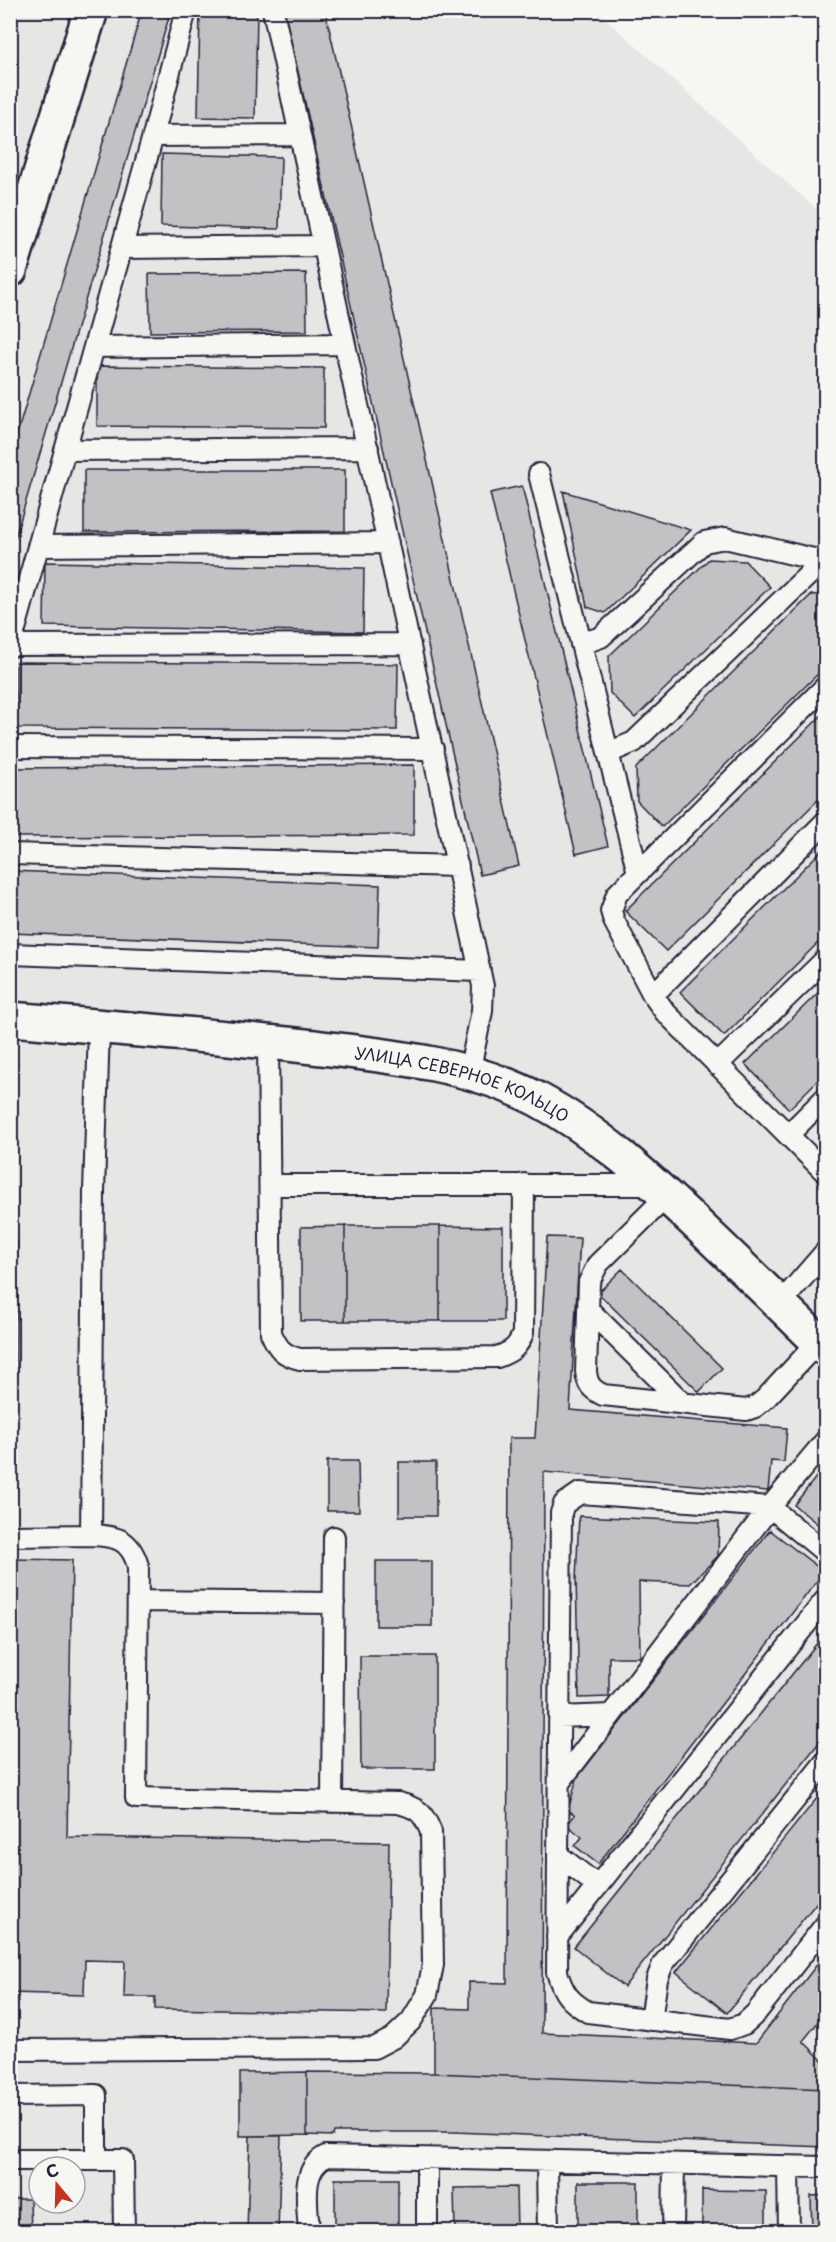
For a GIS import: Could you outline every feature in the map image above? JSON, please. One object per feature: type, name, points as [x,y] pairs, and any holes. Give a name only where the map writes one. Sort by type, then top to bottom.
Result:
[{"type":"street","points":[[10,270],[91,10]]},
{"type":"street","name":"УЛИЦА СЕВЕРНОЕ КОЛЬЦО","points":[[10,1019],[386,1055],[448,1067],[500,1083],[535,1098],[572,1119],[614,1149],[661,1191],[822,1346]]},
{"type":"lane","points":[[186,10],[11,646],[410,644]]},
{"type":"lane","points":[[273,10],[483,987],[482,1011],[469,1073]]},
{"type":"lane","points":[[153,136],[300,135]]},
{"type":"lane","points":[[122,248],[324,246]]},
{"type":"lane","points":[[94,347],[345,344]]},
{"type":"lane","points":[[65,450],[368,448]]},
{"type":"lane","points":[[539,474],[638,873]]},
{"type":"lane","points":[[581,644],[601,637],[704,542],[725,538],[824,561]]},
{"type":"lane","points":[[38,546],[388,543]]},
{"type":"lane","points":[[608,753],[634,742],[824,561]]},
{"type":"lane","points":[[825,686],[617,894],[611,911],[653,995],[665,1012],[825,1173]]},
{"type":"lane","points":[[10,747],[433,749]]},
{"type":"lane","points":[[653,995],[825,821]]},
{"type":"lane","points":[[10,854],[458,866]]},
{"type":"lane","points":[[10,954],[480,971]]},
{"type":"lane","points":[[717,1065],[825,958]]},
{"type":"lane","points":[[91,1535],[94,1192],[99,1026]]},
{"type":"lane","points":[[268,1042],[271,1333],[277,1347],[286,1356],[300,1359],[497,1357],[509,1353],[519,1345],[523,1333],[524,1184]]},
{"type":"lane","points":[[788,1135],[825,1098]]},
{"type":"lane","points":[[270,1185],[524,1184],[661,1191]]},
{"type":"lane","points":[[661,1191],[598,1264],[589,1282],[586,1371],[587,1382],[593,1390],[603,1395],[746,1410],[755,1407],[765,1399],[822,1346]]},
{"type":"lane","points":[[780,1304],[825,1251]]},
{"type":"lane","points":[[588,1309],[683,1403]]},
{"type":"lane","points":[[559,1783],[770,1507],[825,1440]]},
{"type":"lane","points":[[825,1553],[770,1507],[580,1493],[564,1504],[561,1513],[557,1972],[561,1988],[573,2003],[588,2012],[730,2029],[744,2024],[755,2014],[825,1924]]},
{"type":"lane","points":[[10,1536],[110,1536],[124,1541],[134,1554],[138,1566],[136,1798],[398,1803],[413,1807],[425,1817],[431,1832],[433,1965],[427,1995],[411,2021],[393,2038],[374,2048],[10,2050]]},
{"type":"lane","points":[[333,1802],[334,1537]]},
{"type":"lane","points":[[557,1937],[825,1599]]},
{"type":"lane","points":[[138,1601],[334,1603]]},
{"type":"lane","points":[[559,1717],[611,1715]]},
{"type":"lane","points":[[651,2020],[657,1979],[663,1964],[825,1761]]},
{"type":"lane","points":[[558,1855],[598,1886]]},
{"type":"lane","points":[[10,2096],[96,2095],[96,2160]]},
{"type":"lane","points":[[309,2232],[308,2179],[310,2170],[316,2161],[326,2156],[825,2168]]},
{"type":"lane","points":[[427,2159],[427,2232]]},
{"type":"lane","points":[[10,2160],[123,2160],[124,2232]]},
{"type":"lane","points":[[547,2161],[548,2232]]},
{"type":"lane","points":[[673,2232],[674,2164]]},
{"type":"lane","points":[[788,2167],[789,2232]]},
{"type":"shaded area","points":[[11,11],[597,11],[825,217],[825,2231],[11,2231]]},
{"type":"building","points":[[142,10],[169,17],[10,555],[10,458]]},
{"type":"building","points":[[200,10],[257,10],[255,118],[198,117]]},
{"type":"building","points":[[284,10],[325,10],[519,866],[480,875]]},
{"type":"building","points":[[162,154],[281,157],[279,229],[161,226]]},
{"type":"building","points":[[306,273],[307,331],[150,332],[149,274]]},
{"type":"building","points":[[97,366],[324,368],[324,428],[97,426]]},
{"type":"building","points":[[84,470],[345,470],[345,531],[84,532]]},
{"type":"building","points":[[522,486],[608,846],[576,854],[490,493]]},
{"type":"building","points":[[563,491],[691,530],[605,613],[587,607]]},
{"type":"building","points":[[709,559],[745,561],[770,587],[635,718],[610,693],[609,656]]},
{"type":"building","points":[[45,562],[364,568],[363,632],[44,626]]},
{"type":"building","points":[[826,594],[826,666],[662,827],[637,801],[636,768],[811,595]]},
{"type":"building","points":[[16,662],[398,664],[397,730],[16,728]]},
{"type":"building","points":[[826,711],[826,792],[666,951],[625,911]]},
{"type":"building","points":[[414,765],[414,835],[10,837],[10,768]]},
{"type":"building","points":[[826,846],[826,935],[724,1036],[680,992]]},
{"type":"building","points":[[10,871],[380,885],[378,947],[10,933]]},
{"type":"building","points":[[826,985],[826,1072],[789,1109],[745,1064]]},
{"type":"building","points":[[345,1226],[345,1321],[301,1321],[301,1227]]},
{"type":"building","points":[[345,1226],[440,1226],[440,1321],[345,1321]]},
{"type":"building","points":[[440,1226],[503,1227],[503,1321],[440,1321]]},
{"type":"building","points":[[547,1237],[580,1238],[570,1410],[787,1428],[784,1462],[771,1461],[768,1491],[544,1472],[542,2033],[756,2043],[826,1953],[826,2012],[803,2041],[826,2064],[826,2089],[434,2073],[434,2008],[469,2009],[469,1982],[507,1983],[509,1438],[535,1438]]},
{"type":"building","points":[[10,1241],[17,1241],[15,1452],[10,1452]]},
{"type":"building","points":[[622,1269],[722,1368],[699,1392],[598,1293]]},
{"type":"building","points":[[327,1461],[358,1461],[359,1511],[327,1511]]},
{"type":"building","points":[[399,1462],[436,1462],[436,1516],[399,1516]]},
{"type":"building","points":[[817,1476],[826,1483],[826,1531],[794,1505]]},
{"type":"building","points":[[579,1516],[719,1522],[718,1556],[690,1584],[639,1582],[640,1657],[609,1657],[609,1697],[579,1698],[576,1579]]},
{"type":"building","points":[[770,1530],[824,1572],[598,1864],[575,1846],[582,1837],[567,1825],[575,1815],[568,1810],[577,1778]]},
{"type":"building","points":[[10,1559],[72,1560],[67,1837],[389,1842],[386,2013],[155,2009],[155,1997],[124,1997],[125,1961],[85,1960],[84,1995],[10,1993]]},
{"type":"building","points":[[376,1561],[432,1561],[432,1626],[376,1626]]},
{"type":"building","points":[[826,1632],[826,1734],[624,1987],[574,1947]]},
{"type":"building","points":[[360,1656],[435,1656],[435,1769],[361,1769]]},
{"type":"building","points":[[826,1787],[826,1891],[727,2013],[676,1972]]},
{"type":"building","points":[[307,2072],[434,2073],[826,2089],[826,2147],[454,2132],[334,2132],[333,2136],[307,2135]]},
{"type":"building","points":[[307,2072],[307,2135],[240,2136],[240,2073]]},
{"type":"building","points":[[250,2136],[281,2136],[278,2232],[247,2232]]},
{"type":"building","points":[[335,2179],[398,2179],[398,2232],[335,2232]]},
{"type":"building","points":[[578,2182],[638,2182],[638,2232],[578,2232]]},
{"type":"building","points":[[516,2187],[517,2232],[455,2232],[454,2188]]},
{"type":"building","points":[[702,2190],[766,2191],[766,2232],[702,2232]]},
{"type":"building","points":[[826,2195],[826,2232],[812,2232],[811,2196]]},
{"type":"building","points":[[10,2199],[27,2199],[27,2215],[30,2215],[31,2232],[10,2232]]}]
